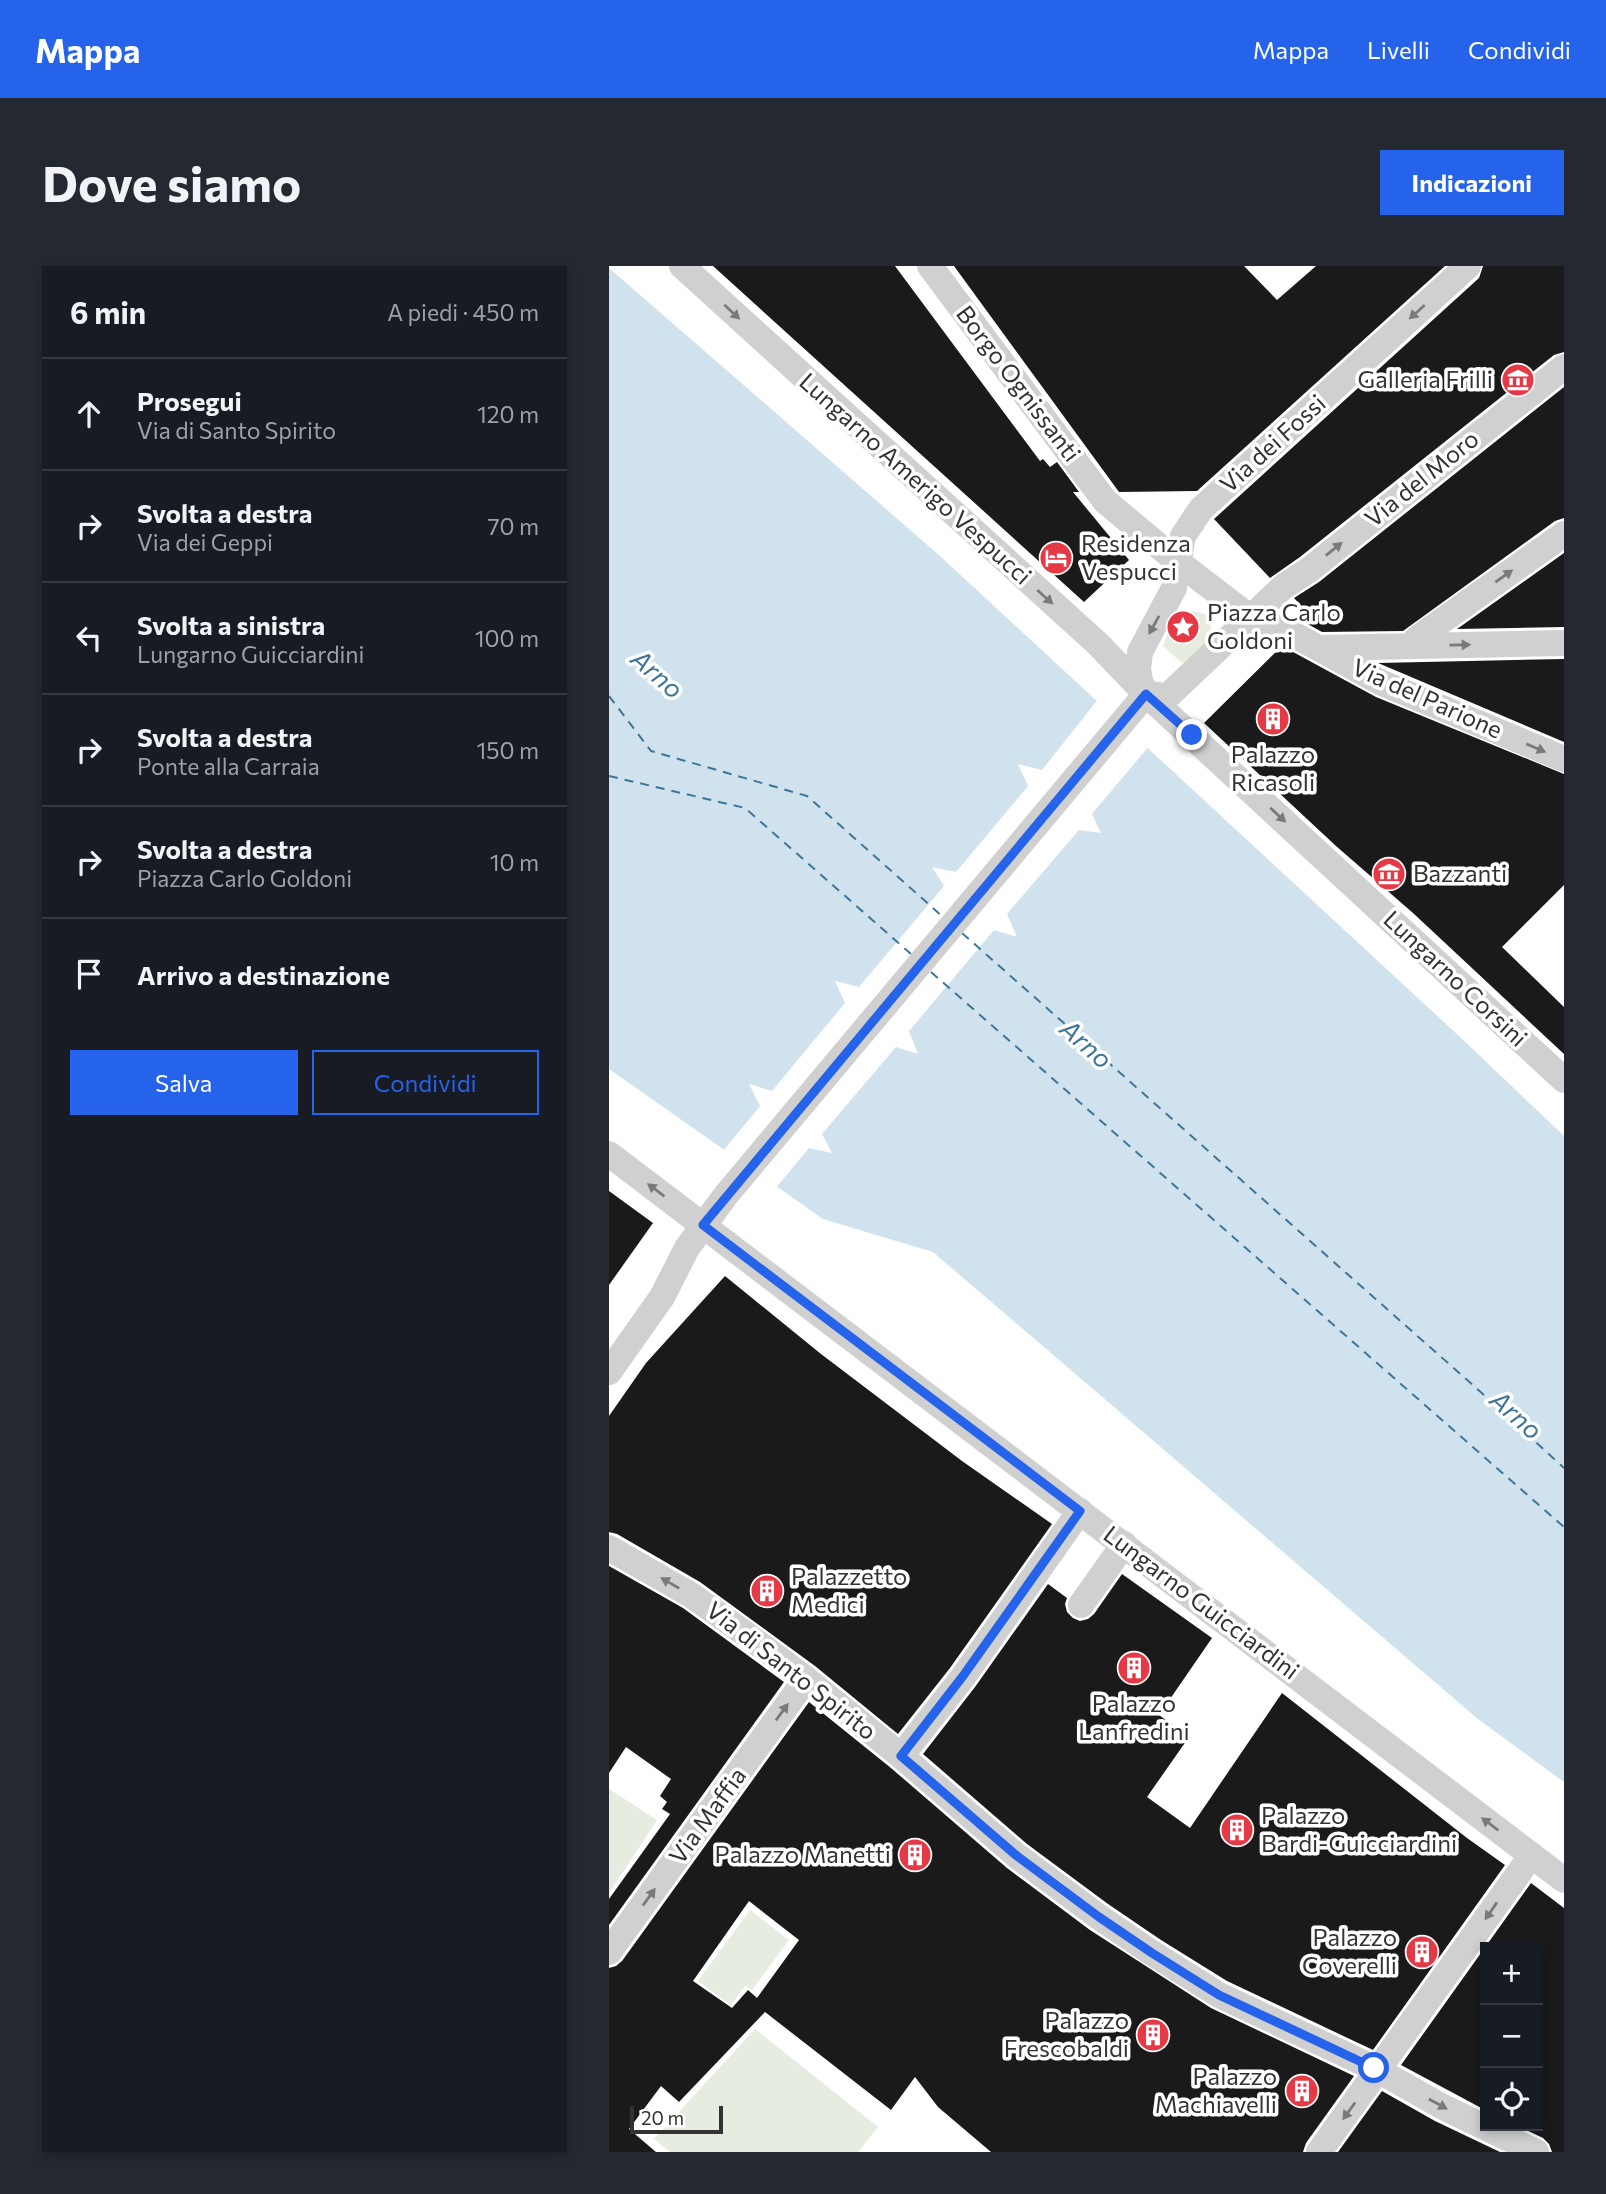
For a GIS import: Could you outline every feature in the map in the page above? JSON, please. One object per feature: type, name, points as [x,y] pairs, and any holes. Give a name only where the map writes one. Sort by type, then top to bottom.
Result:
[{"type":"street","name":"Lungarno Amerigo Vespucci","points":[[682,266],[1098,644],[1146,694]]},
{"type":"street","name":"Borgo Ognissanti","points":[[930,266],[1105,502],[1178,562]]},
{"type":"street","name":"Via dei Fossi","points":[[1178,562],[1183,536],[1202,509],[1468,266]]},
{"type":"street","name":"Via del Moro","points":[[1251,618],[1280,591],[1564,367]]},
{"type":"street","points":[[1410,646],[1564,534]]},
{"type":"street","points":[[1178,562],[1251,618],[1171,693],[1166,696],[1146,694],[1138,668],[1140,652],[1174,588],[1178,562]]},
{"type":"street","name":"Via del Parione","points":[[1251,618],[1293,634],[1382,682],[1564,759]]},
{"type":"street","points":[[1318,648],[1564,643]]},
{"type":"street","points":[[609,1372],[661,1297],[687,1248],[727,1194],[1146,694]]},
{"type":"street","name":"Lungarno Corsini","points":[[1146,694],[1564,1080]]},
{"type":"street","name":"Lungarno Guicciardini","points":[[609,1154],[1564,1880]]},
{"type":"street","points":[[901,1756],[963,1676],[1080,1511]]},
{"type":"street","points":[[1081,1605],[1124,1544]]},
{"type":"street","name":"Via di Santo Spirito","points":[[609,1548],[691,1595],[806,1679],[1017,1856],[1152,1953],[1219,1995],[1379,2070],[1443,2107],[1537,2152]]},
{"type":"street","name":"Via Maffia","points":[[609,1952],[806,1679]]},
{"type":"street","points":[[1319,2152],[1531,1856]]},
{"type":"shaded area","points":[[1194,611],[1208,615],[1211,631],[1202,649],[1182,663],[1163,646],[1174,624]]},
{"type":"shaded area","points":[[609,1789],[657,1820],[610,1892],[609,1891]]},
{"type":"shaded area","points":[[750,1910],[789,1940],[752,1990],[745,1986],[731,2005],[698,1981]]},
{"type":"shaded area","points":[[755,2029],[878,2127],[858,2152],[670,2152],[654,2139]]},
{"type":"water","name":"Arno","points":[[609,268],[940,556],[1564,1136],[1564,1782],[1478,1719],[933,1252],[823,1219],[609,1069]]},
{"type":"pier","points":[[1099,698],[1150,745],[1092,814],[1101,833],[1079,830],[1007,914],[1017,937],[994,930],[909,1031],[918,1054],[896,1047],[822,1134],[832,1153],[809,1148],[775,1189],[722,1152],[760,1106],[749,1084],[772,1091],[845,1003],[835,981],[859,987],[944,886],[932,867],[956,872],[1028,786],[1018,764],[1042,770]]},
{"type":"building","points":[[713,266],[895,266],[1040,461],[1043,459],[1050,467],[1057,462],[1079,492],[1073,492],[1129,560],[1084,602]]},
{"type":"building","points":[[954,266],[1244,266],[1277,300],[1316,266],[1445,266],[1197,491],[1119,492]]},
{"type":"building","points":[[1483,266],[1564,266],[1564,352],[1554,355],[1270,578],[1214,519],[1479,278]]},
{"type":"building","points":[[1564,387],[1564,518],[1555,521],[1403,631],[1322,632],[1306,623],[1312,617],[1294,598],[1319,582]]},
{"type":"building","points":[[1564,553],[1564,627],[1457,629]]},
{"type":"building","points":[[1282,646],[1376,697],[1564,774],[1564,885],[1502,947],[1564,1007],[1564,1054],[1204,723]]},
{"type":"building","points":[[1564,659],[1564,742],[1378,663]]},
{"type":"building","points":[[609,1191],[653,1223],[609,1285]]},
{"type":"building","points":[[725,1276],[821,1354],[962,1461],[1052,1524],[950,1668],[898,1734],[815,1666],[700,1582],[609,1532],[609,1416],[646,1363]]},
{"type":"building","points":[[609,1566],[683,1608],[784,1682],[609,1925],[609,1899],[670,1814],[662,1809],[667,1802],[660,1796],[671,1779],[626,1747],[609,1773]]},
{"type":"building","points":[[1122,1574],[1212,1638],[1159,1715],[1189,1737],[1147,1797],[1190,1828],[1282,1693],[1505,1865],[1373,2050],[1227,1981],[1161,1940],[1027,1844],[923,1754],[975,1687],[1048,1584],[1067,1598],[1067,1612],[1080,1621],[1094,1614]]},
{"type":"building","points":[[809,1702],[891,1768],[1007,1868],[1090,1930],[1211,2008],[1354,2076],[1306,2143],[1303,2152],[991,2152],[938,2107],[915,2077],[891,2110],[765,2012],[679,2102],[661,2086],[629,2129],[656,2152],[609,2152],[609,1968],[622,1961]],"holes":[[[749,1901],[799,1940],[757,1998],[748,1990],[732,2008],[693,1981]]]},
{"type":"building","points":[[1531,1883],[1564,1908],[1564,2152],[1552,2152],[1543,2138],[1528,2131],[1543,2131],[1543,1942],[1489,1942]]},
{"type":"building","points":[[1480,1954],[1480,2107],[1401,2065]]},
{"type":"building","points":[[1382,2091],[1435,2121],[1500,2152],[1338,2152]]},
{"type":"ferry route","points":[[609,696],[651,751],[807,796],[942,916]]},
{"type":"ferry route","points":[[609,776],[745,808],[911,954]]},
{"type":"ferry route","points":[[962,933],[1564,1468]]},
{"type":"ferry route","points":[[931,972],[1564,1527]]},
{"type":"place","name":"Galleria Frilli","points":[[1518,380]]},
{"type":"place","name":"Residenza Vespucci","points":[[1056,558]]},
{"type":"place","name":"Piazza Carlo Goldoni","points":[[1183,627]]},
{"type":"place","name":"Palazzo Ricasoli","points":[[1273,719]]},
{"type":"place","name":"Bazzanti","points":[[1389,874]]},
{"type":"place","name":"Palazzetto Medici","points":[[767,1591]]},
{"type":"place","name":"Palazzo Lanfredini","points":[[1134,1668]]},
{"type":"place","name":"Palazzo Bardi-Guicciardini","points":[[1237,1830]]},
{"type":"place","name":"Palazzo Manetti","points":[[915,1855]]},
{"type":"place","name":"Palazzo Coverelli","points":[[1422,1952]]},
{"type":"place","name":"Palazzo Frescobaldi","points":[[1153,2035]]},
{"type":"place","name":"Palazzo Machiavelli","points":[[1302,2091]]},
{"type":"route","points":[[1192,735],[1146,694],[703,1225],[1080,1511],[963,1676],[901,1756],[1017,1856],[1152,1953],[1219,1995],[1374,2068]]}]
